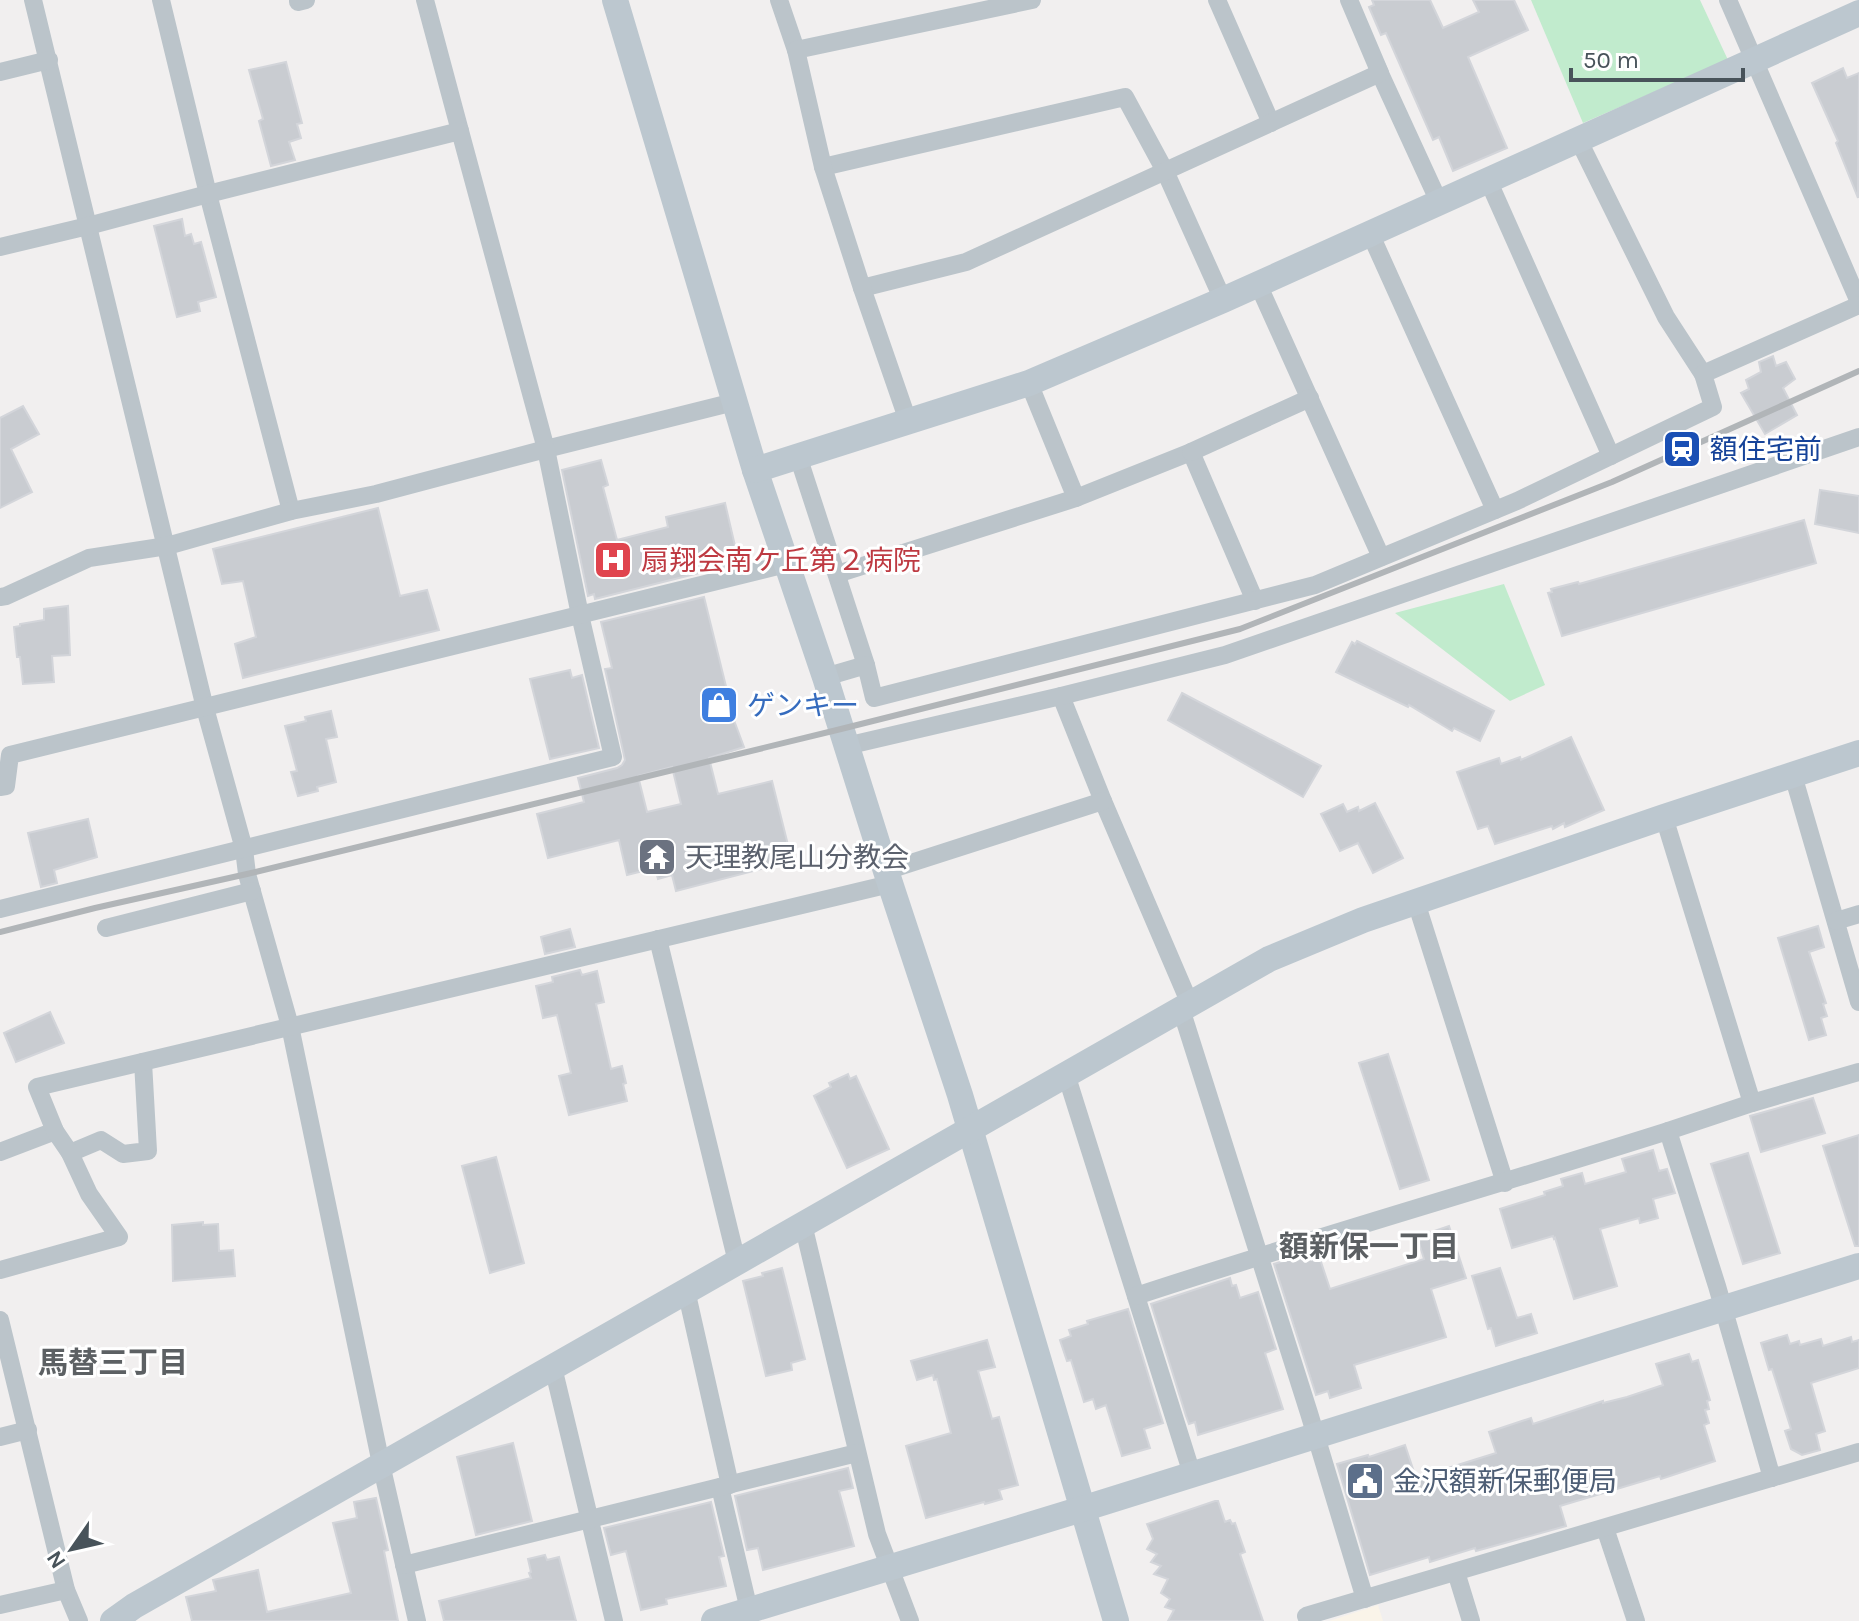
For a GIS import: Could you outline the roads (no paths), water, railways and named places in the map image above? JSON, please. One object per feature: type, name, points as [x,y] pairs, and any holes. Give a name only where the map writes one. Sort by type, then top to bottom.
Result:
[{"type":"street","points":[[33,0],[205,708],[290,1026],[381,1464],[417,1621]]},
{"type":"street","points":[[161,0],[291,511]]},
{"type":"street","points":[[298,0],[306,0]]},
{"type":"street","points":[[0,909],[613,757],[546,449],[425,0]]},
{"type":"street","points":[[615,0],[755,470],[971,1129],[1116,1621]]},
{"type":"street","points":[[779,0],[796,50],[823,167],[908,421]]},
{"type":"street","points":[[936,0],[944,18]]},
{"type":"street","points":[[796,50],[1032,0]]},
{"type":"street","points":[[1217,0],[1271,123]]},
{"type":"street","points":[[1349,0],[1439,202]]},
{"type":"street","points":[[1703,374],[1859,303],[1728,0]]},
{"type":"street","points":[[755,470],[1029,383],[1223,300],[1859,13]]},
{"type":"street","points":[[0,72],[49,60]]},
{"type":"street","points":[[862,288],[966,262],[1380,73],[1377,67]]},
{"type":"street","points":[[823,167],[1125,97],[1165,171],[1223,300]]},
{"type":"street","points":[[0,247],[460,131]]},
{"type":"street","points":[[798,456],[874,698],[1315,585],[1495,510],[1713,407],[1703,374],[1666,317],[1578,139]]},
{"type":"street","points":[[1488,180],[1611,456]]},
{"type":"street","points":[[1370,233],[1495,510]]},
{"type":"street","points":[[1258,284],[1381,557]]},
{"type":"street","points":[[1029,383],[1076,498]]},
{"type":"street","points":[[837,574],[1076,498],[1191,452],[1310,398]]},
{"type":"street","points":[[0,597],[89,558],[167,546],[291,511],[376,494],[734,402]]},
{"type":"street","points":[[846,746],[1225,655],[1859,437]]},
{"type":"street","points":[[1191,452],[1255,601]]},
{"type":"street","points":[[0,787],[6,786],[10,755],[786,564]]},
{"type":"street","points":[[825,677],[866,665]]},
{"type":"street","points":[[1061,696],[1186,1006],[1365,1599]]},
{"type":"street","points":[[113,1621],[381,1464],[1269,959],[1363,920],[1859,753]]},
{"type":"street","points":[[1793,775],[1859,1002]]},
{"type":"street","points":[[0,1270],[119,1237],[89,1194],[70,1153],[55,1131],[37,1087],[658,939],[888,878],[1103,801]]},
{"type":"street","points":[[1664,817],[1752,1103]]},
{"type":"street","points":[[106,928],[252,891]]},
{"type":"street","points":[[1416,902],[1505,1183]]},
{"type":"street","points":[[1836,921],[1859,914]]},
{"type":"street","points":[[658,939],[737,1262]]},
{"type":"street","points":[[70,1153],[101,1140],[123,1154],[148,1151],[143,1062]]},
{"type":"street","points":[[1136,1296],[1259,1255],[1505,1183],[1752,1103],[1859,1072]]},
{"type":"street","points":[[1066,1074],[1192,1474]]},
{"type":"street","points":[[0,1152],[55,1131]]},
{"type":"street","points":[[1668,1131],[1724,1309],[1772,1478]]},
{"type":"street","points":[[803,1224],[877,1534],[910,1621]]},
{"type":"street","points":[[714,1621],[1859,1266]]},
{"type":"street","points":[[686,1290],[749,1610]]},
{"type":"street","points":[[0,1320],[66,1590],[79,1621]]},
{"type":"street","points":[[553,1367],[614,1621]]},
{"type":"street","points":[[0,1437],[28,1430]]},
{"type":"street","points":[[1308,1621],[1306,1616],[1859,1452]]},
{"type":"street","points":[[404,1565],[857,1453]]},
{"type":"street","points":[[1605,1528],[1636,1621]]},
{"type":"street","points":[[1456,1572],[1471,1621]]},
{"type":"street","points":[[0,1605],[66,1590]]},
{"type":"railway","points":[[0,932],[841,729],[1240,629],[1612,482],[1859,371]]},
{"type":"place","name":"額住宅前","points":[[1682,449]]},
{"type":"place","name":"扇翔会南ケ丘第２病院","points":[[613,560]]},
{"type":"place","name":"ゲンキー","points":[[719,705]]},
{"type":"place","name":"天理教尾山分教会","points":[[657,857]]},
{"type":"place","name":"金沢額新保郵便局","points":[[1365,1481]]},
{"type":"district","name":"額新保一丁目","points":[[1369,1247]]},
{"type":"district","name":"馬替三丁目","points":[[113,1363]]}]
